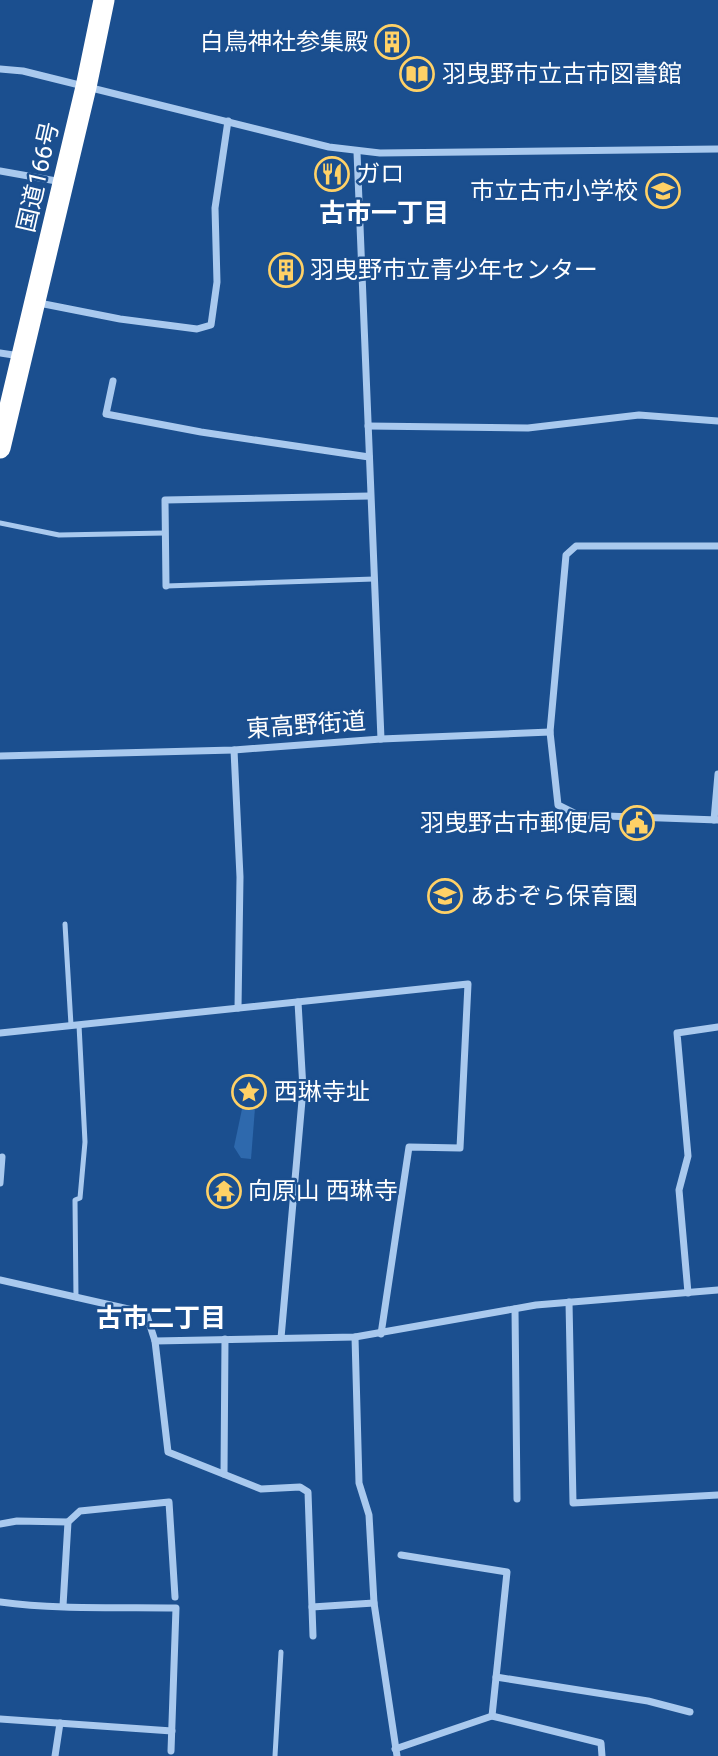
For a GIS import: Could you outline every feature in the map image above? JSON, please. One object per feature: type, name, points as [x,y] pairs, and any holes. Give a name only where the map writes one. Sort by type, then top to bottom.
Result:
[{"type":"highway","name":"国道166号","points":[[0,448],[86,87],[104,0]]},
{"type":"street","points":[[0,69],[23,71],[357,152],[718,149]]},
{"type":"street","points":[[35,302],[120,319],[197,328],[211,325],[217,282],[215,208],[228,121]]},
{"type":"street","points":[[357,152],[381,738]]},
{"type":"street","points":[[0,171],[63,182]]},
{"type":"street","points":[[0,353],[22,357]]},
{"type":"street","points":[[113,381],[106,414],[201,432],[369,457]]},
{"type":"street","points":[[368,426],[528,428],[639,415],[718,421]]},
{"type":"street","points":[[166,586],[165,500],[370,496]]},
{"type":"street","points":[[718,546],[576,546],[566,555],[550,732],[558,805],[578,815],[716,820],[718,775]]},
{"type":"street","name":"東高野街道","points":[[0,756],[233,750],[381,738],[550,732]]},
{"type":"street","points":[[233,750],[240,877],[238,1009]]},
{"type":"street","points":[[0,1033],[468,984],[460,1148],[409,1147],[381,1334]]},
{"type":"street","points":[[281,1338],[303,1090],[298,1002]]},
{"type":"street","points":[[688,1293],[679,1190],[688,1156],[677,1033],[718,1027]]},
{"type":"street","points":[[0,1183],[2,1157]]},
{"type":"street","points":[[0,1280],[146,1313],[155,1341],[168,1452],[261,1489],[300,1486],[308,1492],[313,1636]]},
{"type":"street","points":[[155,1341],[355,1337],[514,1309],[718,1290]]},
{"type":"street","points":[[569,1302],[573,1503],[718,1495]]},
{"type":"street","points":[[514,1309],[517,1499]]},
{"type":"street","points":[[355,1337],[359,1483],[369,1515],[374,1603],[396,1753],[492,1716],[601,1743],[602,1756]]},
{"type":"street","points":[[224,1474],[225,1339]]},
{"type":"street","points":[[0,1524],[17,1521],[68,1522],[80,1511],[169,1502],[175,1597]]},
{"type":"street","points":[[63,1606],[68,1522]]},
{"type":"street","points":[[401,1555],[507,1572],[492,1716]]},
{"type":"street","points":[[0,1602],[41,1608],[176,1608],[171,1751]]},
{"type":"street","points":[[312,1607],[374,1603]]},
{"type":"street","points":[[496,1677],[648,1701],[690,1712]]},
{"type":"street","points":[[0,1719],[172,1731]]},
{"type":"street","points":[[55,1756],[60,1723]]},
{"type":"lane","points":[[0,523],[59,535],[165,533]]},
{"type":"lane","points":[[166,586],[374,579]]},
{"type":"lane","points":[[65,924],[85,1142],[80,1198],[75,1200],[76,1298]]},
{"type":"lane","points":[[275,1756],[281,1652]]},
{"type":"shaded area","points":[[255,1108],[251,1159],[241,1158],[234,1147],[242,1109]]},
{"type":"place","name":"白鳥神社参集殿","points":[[392,42]]},
{"type":"place","name":"羽曳野市立古市図書館","points":[[417,74]]},
{"type":"place","name":"ガロ","points":[[332,174]]},
{"type":"place","name":"市立古市小学校","points":[[663,191]]},
{"type":"place","name":"羽曳野市立青少年センター","points":[[286,270]]},
{"type":"place","name":"羽曳野古市郵便局","points":[[637,823]]},
{"type":"place","name":"あおぞら保育園","points":[[445,896]]},
{"type":"place","name":"西琳寺址","points":[[249,1092]]},
{"type":"place","name":"向原山 西琳寺","points":[[224,1191]]},
{"type":"district","name":"古市一丁目","points":[[384,213]]},
{"type":"district","name":"古市二丁目","points":[[161,1318]]}]
